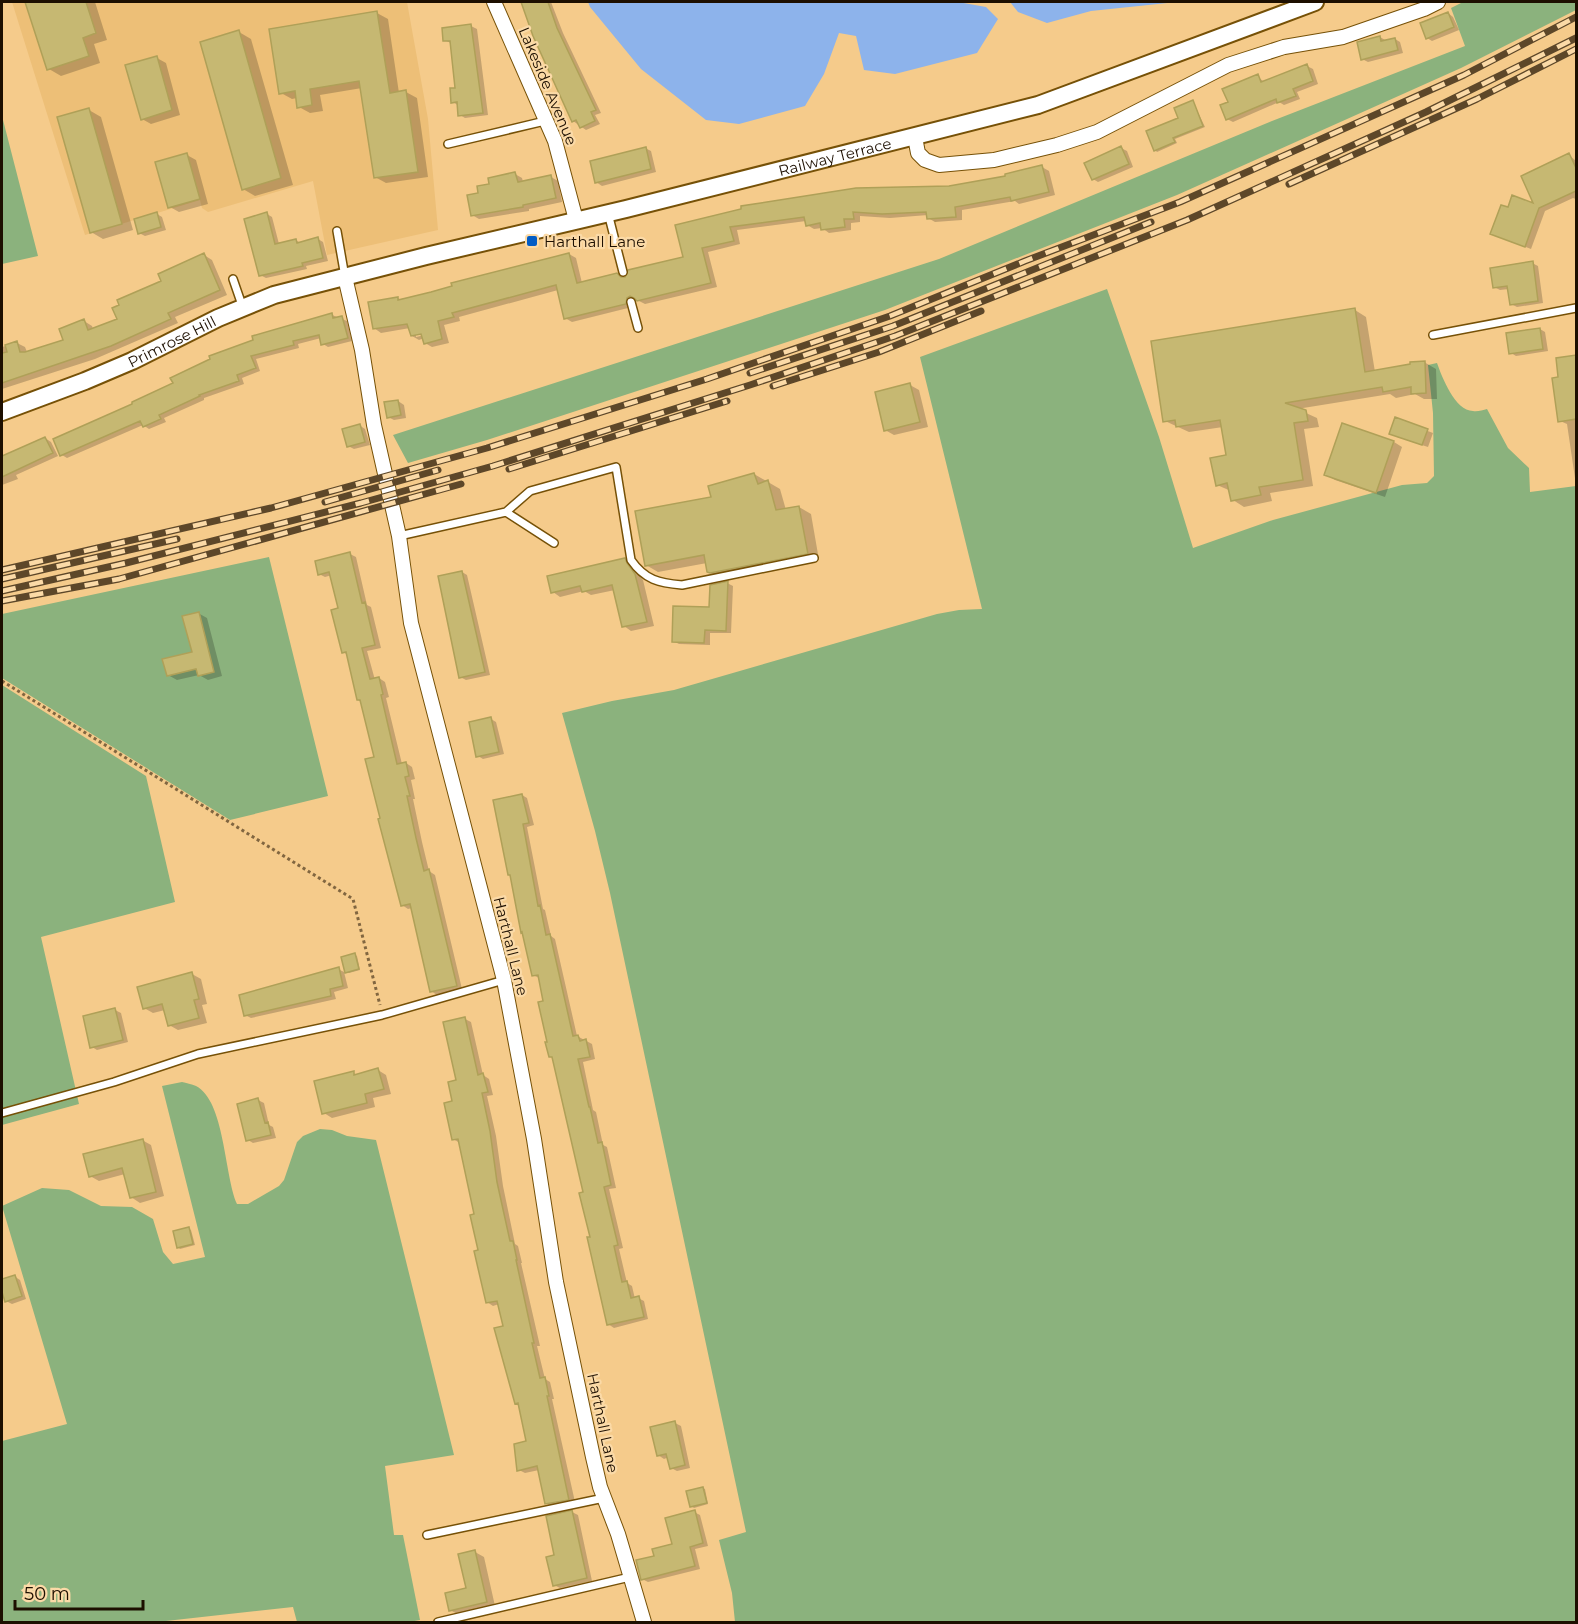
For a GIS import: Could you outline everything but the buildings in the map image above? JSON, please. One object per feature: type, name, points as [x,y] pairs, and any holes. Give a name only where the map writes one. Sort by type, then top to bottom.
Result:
[{"type":"street","name":"Lakeside Avenue","points":[[494,2],[561,159],[576,220]]},
{"type":"street","name":"Railway Terrace","points":[[345,277],[1038,105],[1315,2]]},
{"type":"street","points":[[915,137],[918,153],[925,160],[939,165],[994,160],[1057,145],[1097,132],[1228,65],[1284,47],[1343,37],[1438,2]]},
{"type":"street","name":"Primrose Hill","points":[[2,412],[132,361],[274,295],[345,277]]},
{"type":"street","name":"Harthall Lane","points":[[345,277],[362,350],[374,425],[399,536],[411,624],[504,981],[534,1139],[556,1282],[593,1457],[644,1623]]},
{"type":"lane","points":[[448,144],[545,121]]},
{"type":"lane","points":[[608,213],[623,272]]},
{"type":"lane","points":[[337,231],[345,277]]},
{"type":"lane","points":[[233,279],[243,308]]},
{"type":"lane","points":[[631,302],[638,328]]},
{"type":"lane","points":[[1432,335],[1576,308]]},
{"type":"lane","points":[[399,536],[506,512],[530,491],[616,467],[631,560],[637,570],[650,579],[662,584],[682,585],[814,558]]},
{"type":"lane","points":[[506,512],[554,543]]},
{"type":"lane","points":[[2,1113],[114,1082],[198,1053],[382,1015],[504,981]]},
{"type":"lane","points":[[427,1535],[604,1498]]},
{"type":"lane","points":[[438,1623],[630,1577]]},
{"type":"path","points":[[2,681],[354,899],[382,1015]]},
{"type":"shaded area","points":[[12,2],[407,2],[428,119],[438,230],[327,255],[313,181],[208,212],[202,208],[200,200],[85,235]]},
{"type":"green space","points":[[1463,2],[1576,2],[1576,10],[1461,68],[1177,195],[885,310],[487,440],[408,463],[393,435],[939,259],[1272,121],[1465,46],[1451,8]]},
{"type":"green space","points":[[2,116],[38,256],[2,264]]},
{"type":"green space","points":[[1107,289],[1159,437],[1193,548],[1273,520],[1402,485],[1427,483],[1434,476],[1433,413],[1428,365],[1437,363],[1450,392],[1460,405],[1466,410],[1487,409],[1508,448],[1529,468],[1530,492],[1576,486],[1576,1622],[735,1622],[732,1593],[719,1540],[746,1532],[610,893],[562,713],[674,690],[937,614],[982,609],[920,357]]},
{"type":"green space","points":[[269,557],[328,796],[230,820],[2,678],[2,614]]},
{"type":"green space","points":[[2,685],[146,776],[175,902],[41,937],[79,1104],[2,1125]]},
{"type":"green space","points":[[182,1082],[196,1086],[206,1094],[213,1107],[237,1204],[248,1204],[279,1186],[284,1180],[297,1142],[303,1136],[320,1129],[376,1140],[454,1455],[385,1466],[394,1535],[403,1535],[420,1620],[409,1622],[297,1622],[293,1607],[157,1622],[2,1622],[2,1441],[67,1424],[2,1206],[42,1188],[69,1190],[101,1206],[132,1207],[153,1219],[163,1252],[173,1264],[205,1257],[162,1086]]},
{"type":"water","points":[[588,2],[958,2],[986,7],[998,19],[977,53],[895,74],[864,70],[856,36],[839,33],[824,74],[805,106],[739,124],[706,120],[641,69]]},
{"type":"water","points":[[1010,2],[1177,2],[1091,11],[1047,23],[1018,12]]},
{"type":"railway","points":[[2,570],[271,508],[487,448],[707,379],[890,316],[1180,202],[1464,75],[1576,17]]},
{"type":"railway","points":[[2,591],[126,563],[361,503],[493,466],[750,385],[895,336],[1187,220],[1426,112],[1576,38]]},
{"type":"railway","points":[[1289,184],[1477,99],[1576,49]]},
{"type":"railway","points":[[750,373],[893,326],[1151,222]]},
{"type":"railway","points":[[773,386],[879,352],[981,311]]},
{"type":"railway","points":[[509,469],[727,401]]},
{"type":"railway","points":[[325,502],[438,470]]},
{"type":"railway","points":[[2,601],[119,579],[461,484]]},
{"type":"railway","points":[[2,579],[177,539]]},
{"type":"place","name":"Harthall Lane","points":[[532,241]]}]
